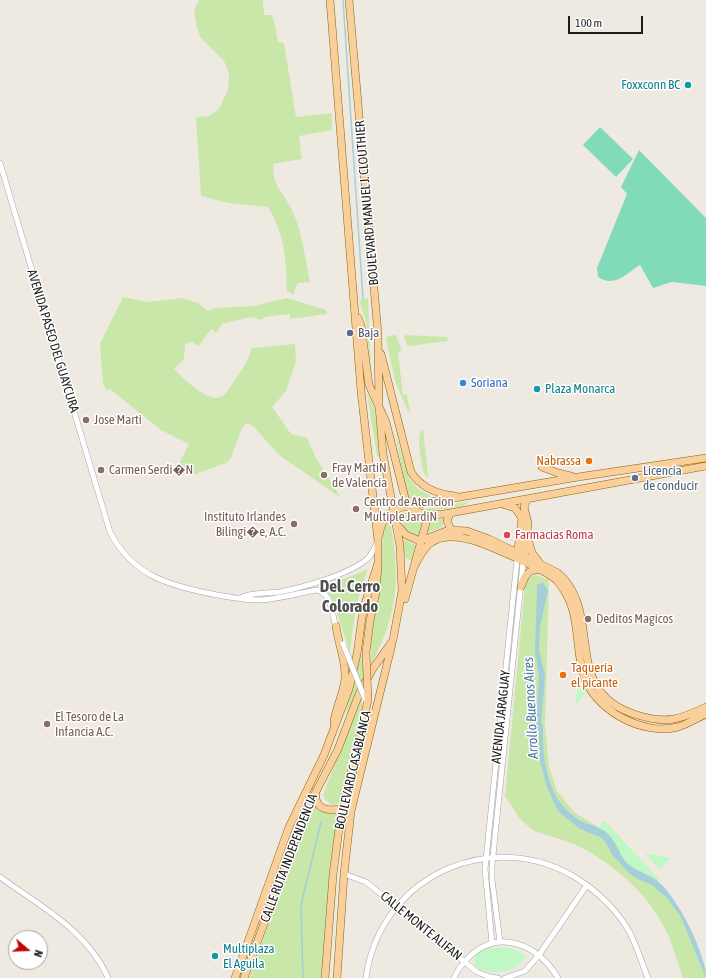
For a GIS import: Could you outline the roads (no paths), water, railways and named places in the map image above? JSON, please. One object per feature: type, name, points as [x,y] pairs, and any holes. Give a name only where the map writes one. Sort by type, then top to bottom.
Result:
[{"type":"main road","name":"BOULEVARD MANUEL J. CLOUTHIER","points":[[330,0],[362,398],[378,541],[378,563],[363,610],[351,680],[333,731]]},
{"type":"main road","name":"BOULEVARD MANUEL J. CLOUTHIER","points":[[349,0],[379,346],[379,406],[383,454],[397,524],[402,578],[399,610]]},
{"type":"main road","name":"BOULEVARD MANUEL J. CLOUTHIER","points":[[356,313],[361,325],[369,386],[386,422],[407,506]]},
{"type":"main road","points":[[379,346],[411,472],[418,482],[435,492],[467,497]]},
{"type":"main road","points":[[394,509],[578,477],[706,458]]},
{"type":"main road","points":[[407,506],[421,514],[428,516],[450,514],[706,466]]},
{"type":"main road","points":[[542,467],[558,473],[578,477]]},
{"type":"main road","name":"AVENIDA JARAGUAY","points":[[520,558],[522,521],[524,507],[527,500]]},
{"type":"main road","points":[[501,504],[515,508],[523,515]]},
{"type":"main road","name":"BOULEVARD MANUEL J. CLOUTHIER","points":[[378,541],[382,523],[394,509]]},
{"type":"main road","points":[[450,514],[447,521],[451,529]]},
{"type":"main road","name":"AVENIDA JARAGUAY","points":[[520,558],[528,530],[528,523],[523,515]]},
{"type":"main road","points":[[399,610],[405,600],[428,516]]},
{"type":"main road","points":[[397,524],[406,535],[420,541],[441,531],[451,529],[478,535],[520,558],[564,578],[574,594],[579,608],[590,672],[598,688],[612,703],[631,714],[667,721],[684,718],[706,707]]},
{"type":"main road","points":[[528,530],[530,547],[535,558],[541,568],[555,579],[567,594],[571,604],[586,680],[592,692],[607,707],[623,718],[643,725],[658,728],[678,727],[706,714]]},
{"type":"main road","points":[[414,567],[421,553],[432,542],[451,537],[472,540],[520,558]]},
{"type":"main road","name":"BOULEVARD CASABLANCA","points":[[325,978],[333,875],[343,808],[366,710],[366,652],[376,592],[378,563]]},
{"type":"main road","points":[[521,587],[527,573],[541,568]]},
{"type":"main road","name":"CALLE RUTA INDEPENDENCIA","points":[[244,978],[297,830],[316,789],[338,749],[359,694],[372,670],[393,640],[399,610]]},
{"type":"main road","points":[[333,731],[335,713],[345,679],[344,663],[338,641],[336,626]]},
{"type":"main road","name":"BOULEVARD CASABLANCA","points":[[337,978],[344,874],[354,799],[393,640]]},
{"type":"main road","name":"CALLE RUTA INDEPENDENCIA","points":[[234,978],[289,827],[319,766],[333,731]]},
{"type":"main road","points":[[274,895],[280,860],[298,814],[320,772],[319,766]]},
{"type":"main road","points":[[316,789],[316,800],[322,807],[329,811],[343,808]]},
{"type":"street","name":"AVENIDA PASEO DEL GUAYCURA","points":[[0,163],[110,532],[115,541],[137,567],[153,577],[171,585],[247,600],[262,600],[317,590],[322,591],[328,598],[336,626],[366,700]]},
{"type":"street","name":"AVENIDA PASEO DEL GUAYCURA","points":[[240,598],[246,595],[293,589],[317,583],[337,575],[367,559],[373,552],[378,541]]},
{"type":"street","name":"AVENIDA JARAGUAY","points":[[500,942],[492,880],[493,856],[521,587],[520,558]]},
{"type":"street","name":"AVENIDA JARAGUAY","points":[[492,943],[485,886],[486,857],[520,558]]},
{"type":"street","points":[[366,978],[372,950],[385,922],[410,891],[434,874],[444,869],[493,856],[541,863],[563,872],[587,885],[611,907],[630,933],[648,978]]},
{"type":"street","name":"CALLE MONTE ALIFAN","points":[[344,874],[366,882],[477,972],[490,977],[498,978]]},
{"type":"street","points":[[0,877],[80,936],[91,949],[108,978]]},
{"type":"street","points":[[505,978],[524,971],[539,955],[587,885]]},
{"type":"street","points":[[454,978],[465,961],[478,948],[500,942],[520,944],[539,955],[551,967],[558,978]]},
{"type":"water","points":[[543,583],[548,590],[540,627],[539,650],[545,676],[541,723],[543,725],[546,765],[553,790],[568,812],[579,820],[607,833],[627,863],[656,880],[664,887],[681,911],[695,940],[705,967],[706,978],[681,917],[667,898],[652,885],[630,874],[613,856],[604,840],[580,829],[558,811],[547,787],[540,761],[539,732],[536,728],[539,676],[535,651],[537,584]]},
{"type":"waterway","points":[[343,0],[363,299]]},
{"type":"waterway","points":[[303,978],[301,905],[321,822]]},
{"type":"place","name":"Foxxconn BC","points":[[688,85]]},
{"type":"place","name":"Baja","points":[[350,333]]},
{"type":"place","name":"Soriana","points":[[463,383]]},
{"type":"place","name":"Plaza Monarca","points":[[537,389]]},
{"type":"place","name":"Jose Marti","points":[[86,420]]},
{"type":"place","name":"Nabrassa","points":[[589,461]]},
{"type":"place","name":"Carmen Serdi�N","points":[[101,470]]},
{"type":"place","name":"Fray MartiN de Valencia","points":[[324,475]]},
{"type":"place","name":"Licencia de conducir","points":[[635,478]]},
{"type":"place","name":"Centro de Atencion Multiple JardiN","points":[[356,509]]},
{"type":"place","name":"Instituto Irlandes Bilingi�e, A.C.","points":[[294,524]]},
{"type":"place","name":"Farmacias Roma","points":[[507,535]]},
{"type":"place","name":"Deditos Magicos","points":[[588,619]]},
{"type":"place","name":"Taquería el picante","points":[[563,675]]},
{"type":"place","name":"El Tesoro de La Infancia A.C.","points":[[47,724]]},
{"type":"place","name":"Multiplaza El Aguila","points":[[215,956]]},
{"type":"district","name":"Del. Cerro Colorado","points":[[350,597]]},
{"type":"water label","name":"Arrollo Buenos Aires","points":[[531,708]]}]
